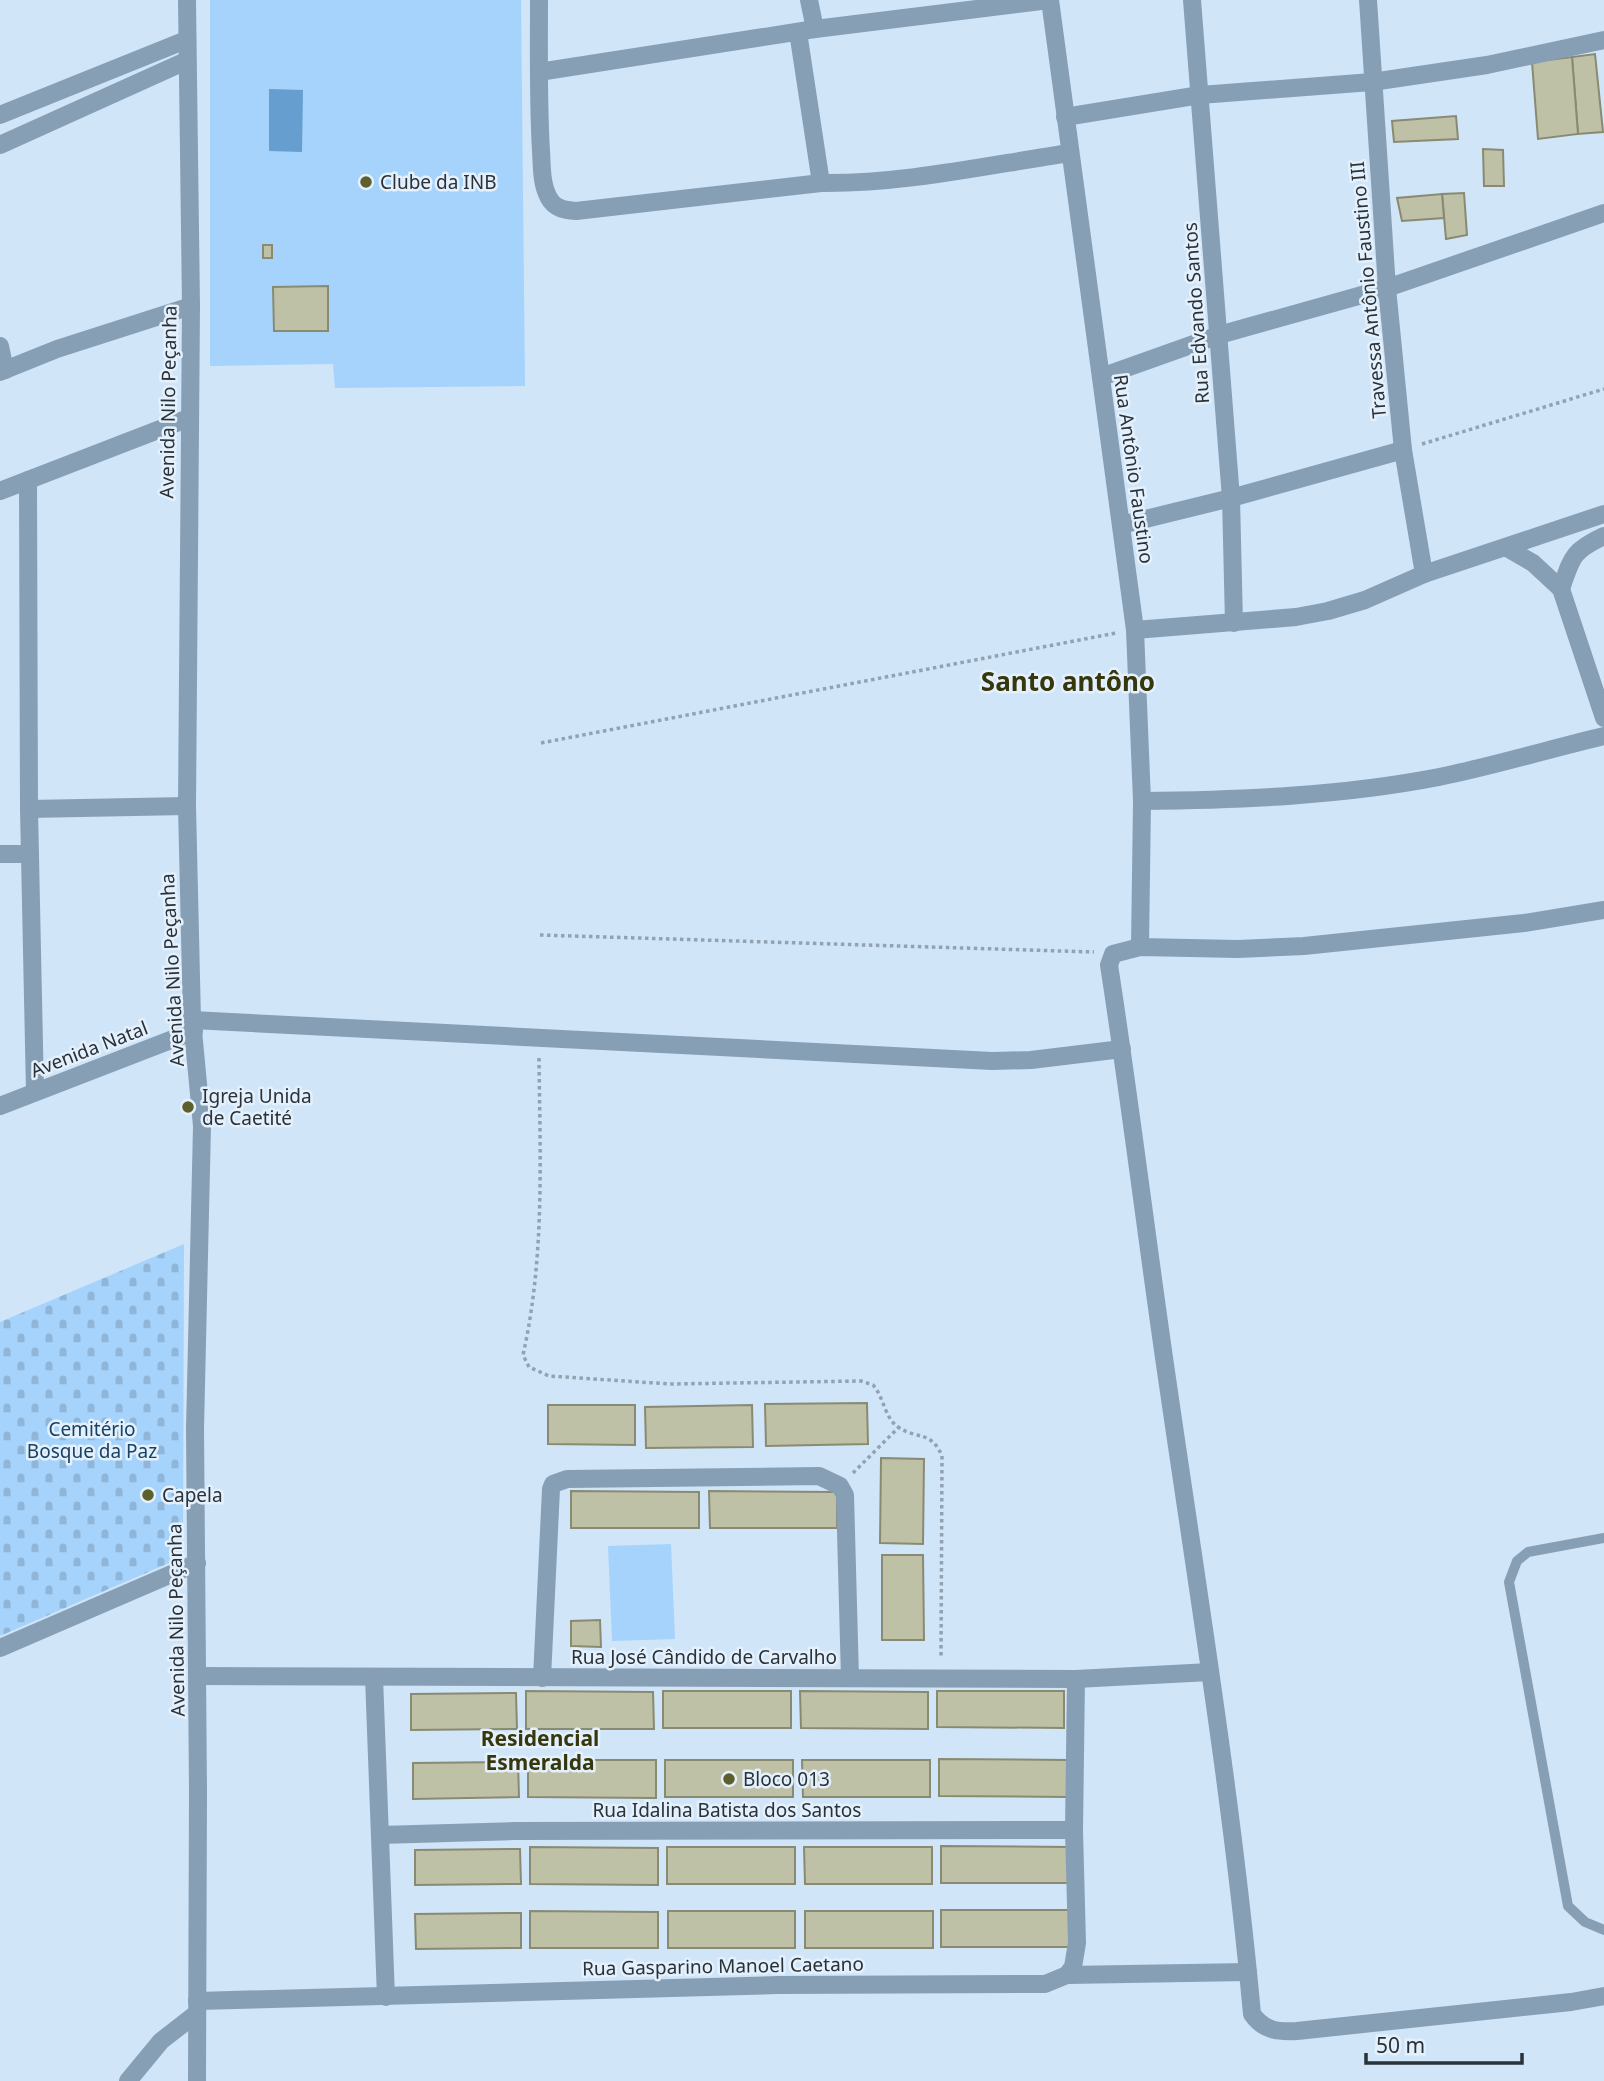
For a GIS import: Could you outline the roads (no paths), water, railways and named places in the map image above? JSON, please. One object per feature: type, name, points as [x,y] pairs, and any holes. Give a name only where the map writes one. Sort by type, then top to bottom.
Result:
[{"type":"street","name":"Avenida Nilo Peçanha","points":[[187,0],[191,306],[188,418],[187,806],[193,1026],[202,1126],[195,1429],[198,1676],[197,2081]]},
{"type":"street","points":[[538,0],[544,188],[556,206],[576,211],[821,183],[909,177],[1070,153]]},
{"type":"street","points":[[809,0],[806,30],[821,183]]},
{"type":"street","points":[[540,72],[806,30],[1050,0]]},
{"type":"street","name":"Rua Antônio Faustino","points":[[1050,0],[1135,629],[1142,801],[1140,947]]},
{"type":"street","name":"Rua Edvando Santos","points":[[1192,0],[1231,498],[1234,623]]},
{"type":"street","name":"Travessa Antônio Faustino III","points":[[1368,0],[1387,288],[1403,450],[1424,574]]},
{"type":"street","points":[[0,114],[186,40]]},
{"type":"street","points":[[1065,117],[1200,95],[1372,82],[1486,65],[1604,40]]},
{"type":"street","points":[[0,145],[186,61]]},
{"type":"street","points":[[1101,377],[1219,335],[1387,288],[1604,213]]},
{"type":"street","points":[[0,346],[3,371],[57,349],[191,306]]},
{"type":"street","points":[[0,491],[188,418]]},
{"type":"street","points":[[1121,525],[1231,498],[1403,450]]},
{"type":"street","points":[[28,480],[29,808],[35,1092]]},
{"type":"street","points":[[1135,629],[1234,623],[1328,611],[1365,600],[1424,574],[1604,514]]},
{"type":"street","points":[[1560,589],[1578,550],[1604,536]]},
{"type":"street","points":[[1507,548],[1533,563],[1560,589],[1604,718]]},
{"type":"street","points":[[1142,801],[1231,800],[1366,789],[1440,776],[1604,736]]},
{"type":"street","points":[[29,808],[187,806]]},
{"type":"street","points":[[0,854],[30,854]]},
{"type":"street","points":[[1604,910],[1524,923],[1304,946],[1238,949],[1140,947],[1117,952],[1112,956],[1110,965],[1210,1672],[1252,2014],[1258,2022],[1277,2032],[1571,2002],[1604,1996]]},
{"type":"street","points":[[193,1026],[539,1038],[992,1060],[1031,1060],[1122,1049]]},
{"type":"street","name":"Avenida Natal","points":[[0,1106],[193,1026]]},
{"type":"street","points":[[542,1678],[551,1489],[558,1480],[819,1476],[840,1486],[845,1495],[850,1678]]},
{"type":"street","points":[[0,1648],[197,1563]]},
{"type":"street","name":"Rua José Cândido de Carvalho","points":[[198,1676],[1076,1679],[1210,1672]]},
{"type":"street","points":[[374,1677],[386,1997]]},
{"type":"street","points":[[1067,1975],[1073,1968],[1077,1943],[1074,1830],[1076,1679]]},
{"type":"street","name":"Rua Idalina Batista dos Santos","points":[[380,1835],[515,1831],[1074,1830]]},
{"type":"street","name":"Rua Gasparino Manoel Caetano","points":[[197,2007],[386,1997],[764,1985],[1045,1984],[1067,1975],[1248,1972]]},
{"type":"street","points":[[128,2081],[161,2041],[197,2007]]},
{"type":"lane","points":[[1604,1538],[1528,1552],[1517,1562],[1510,1582],[1568,1906],[1585,1922],[1604,1930]]},
{"type":"place","name":"Clube da INB","points":[[366,182]]},
{"type":"place","name":"Igreja Unida de Caetité","points":[[188,1107]]},
{"type":"place","name":"Capela","points":[[148,1495]]},
{"type":"place","name":"Bloco 013","points":[[729,1779]]},
{"type":"district","name":"Santo antôno","points":[[1068,681]]},
{"type":"district","name":"Residencial Esmeralda","points":[[540,1750]]},
{"type":"park label","name":"Cemitério Bosque da Paz","points":[[92,1440]]}]
